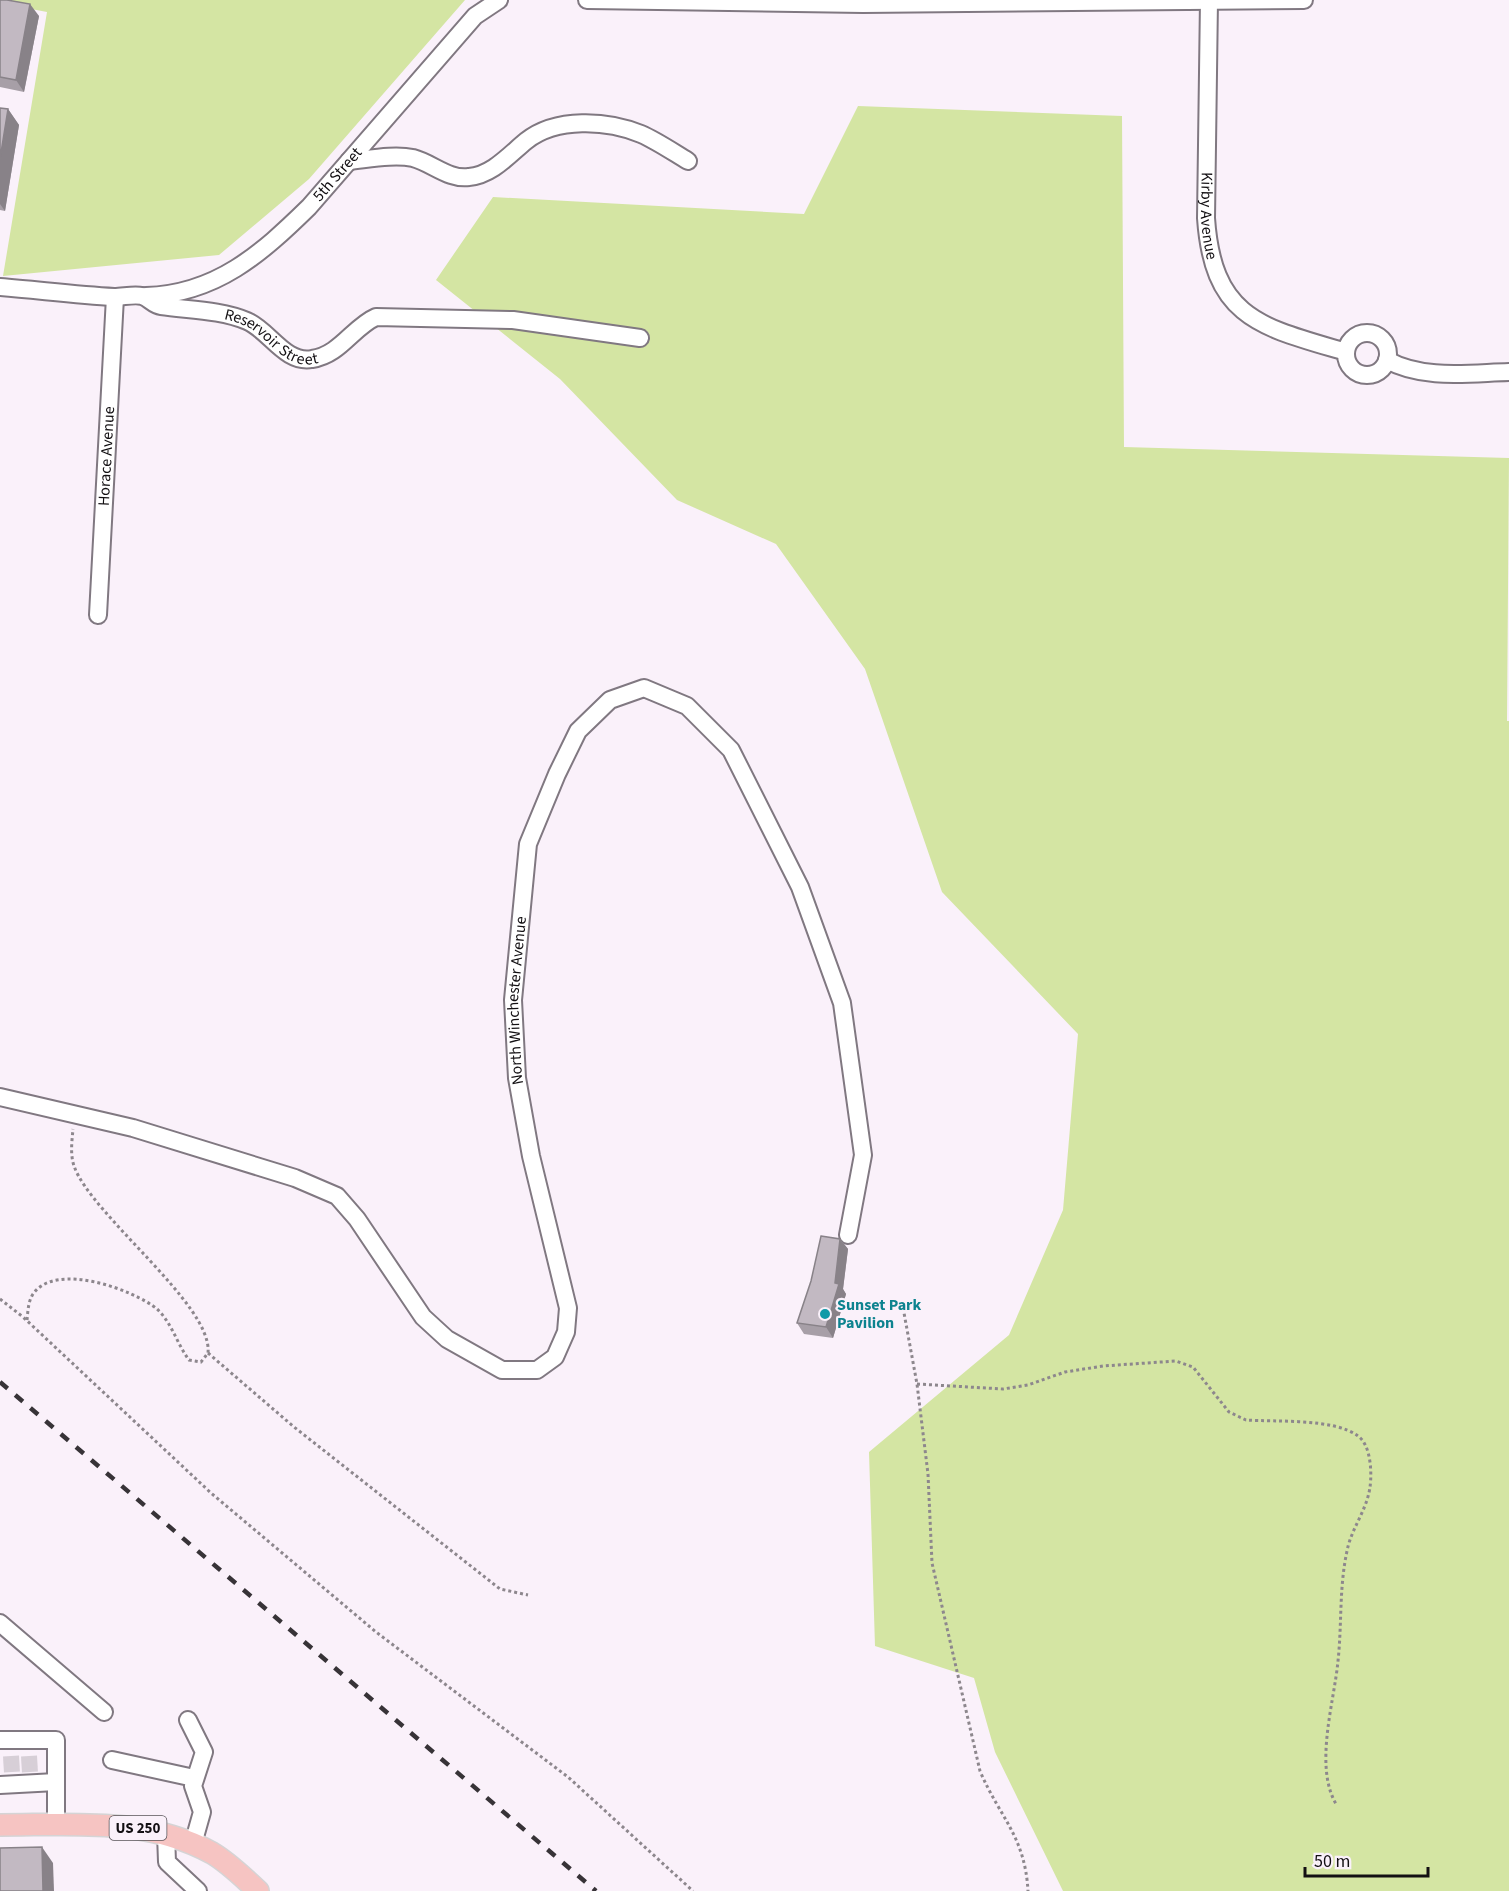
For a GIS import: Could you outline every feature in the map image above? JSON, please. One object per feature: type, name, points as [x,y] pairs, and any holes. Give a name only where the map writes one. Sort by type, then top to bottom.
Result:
[{"type":"main road","name":"US 250","points":[[0,1825],[112,1824],[166,1834],[193,1844],[227,1863],[258,1891]]},
{"type":"street","name":"5th Street","points":[[143,296],[167,296],[199,289],[237,268],[279,236],[349,161],[476,16],[499,0]]},
{"type":"street","points":[[586,0],[863,2],[1304,0]]},
{"type":"street","name":"Kirby Avenue","points":[[1209,1],[1206,218],[1208,251],[1216,272],[1232,302],[1256,321],[1304,341],[1346,352]]},
{"type":"street","points":[[349,161],[414,158],[452,176],[465,178],[488,172],[534,135],[569,124],[605,124],[643,135],[688,162]]},
{"type":"street","name":"Reservoir Street","points":[[0,287],[115,297],[143,296],[158,306],[206,311],[247,321],[291,355],[301,359],[313,359],[325,355],[342,345],[367,321],[376,317],[513,320],[640,338]]},
{"type":"street","name":"Horace Avenue","points":[[98,615],[115,297]]},
{"type":"street","points":[[1373,333],[1385,343],[1387,360],[1378,372],[1360,374],[1348,362],[1346,352],[1356,336],[1373,333]]},
{"type":"street","points":[[1387,360],[1400,367],[1432,373],[1509,372]]},
{"type":"street","name":"North Winchester Avenue","points":[[0,1097],[154,1134],[295,1178],[337,1196],[357,1219],[423,1317],[447,1339],[502,1370],[537,1370],[555,1357],[566,1332],[568,1308],[531,1156],[518,1078],[513,1000],[528,844],[557,774],[578,731],[610,700],[644,688],[687,706],[731,750],[800,887],[842,1004],[852,1073],[863,1155],[848,1235]]},
{"type":"street","points":[[0,1623],[104,1712]]},
{"type":"street","points":[[188,1720],[204,1752],[204,1759],[194,1778],[194,1794],[202,1812],[193,1844]]},
{"type":"street","points":[[8,1763],[30,1763],[56,1740],[56,1825]]},
{"type":"street","points":[[112,1760],[194,1778]]},
{"type":"street","points":[[8,1763],[30,1763],[56,1782]]},
{"type":"street","points":[[166,1834],[167,1862],[198,1891]]},
{"type":"path","points":[[27,1320],[28,1305],[38,1288],[58,1281],[84,1280],[110,1286],[145,1300],[159,1311],[170,1326],[189,1360],[201,1362],[208,1353],[207,1340],[191,1312],[139,1246],[95,1198],[74,1167],[71,1154],[74,1114]]},
{"type":"path","points":[[0,1299],[27,1320],[220,1501],[376,1632],[568,1777],[630,1831],[693,1891]]},
{"type":"path","points":[[902,1302],[917,1384],[928,1474],[932,1552],[937,1590],[980,1771],[989,1792],[1013,1830],[1024,1857],[1028,1891]]},
{"type":"path","points":[[208,1353],[294,1427],[500,1590],[528,1595]]},
{"type":"path","points":[[917,1384],[1004,1389],[1028,1385],[1065,1372],[1103,1366],[1176,1361],[1193,1367],[1237,1417],[1246,1420],[1328,1425],[1360,1436],[1369,1458],[1370,1487],[1347,1548],[1341,1583],[1339,1658],[1330,1708],[1326,1780],[1336,1804]]},
{"type":"green space","points":[[0,0],[465,0],[309,179],[219,255],[3,276],[47,12],[0,3]]},
{"type":"green space","points":[[858,106],[1122,116],[1124,447],[1509,458],[1507,721],[1509,721],[1509,1891],[1063,1891],[995,1752],[974,1678],[875,1646],[869,1452],[1009,1335],[1063,1210],[1078,1034],[942,892],[865,669],[776,544],[677,500],[560,379],[436,280],[493,197],[804,214]]},
{"type":"building","points":[[0,0],[30,4],[16,80],[0,77]]},
{"type":"building","points":[[0,108],[8,109],[0,159]]},
{"type":"building","points":[[821,1236],[840,1239],[835,1283],[839,1284],[826,1327],[797,1323],[811,1281]]},
{"type":"building","points":[[42,1847],[43,1891],[0,1891],[0,1848]]},
{"type":"tunnel","points":[[11,1756],[12,1773]]},
{"type":"tunnel","points":[[29,1756],[30,1773]]},
{"type":"railway","points":[[0,1382],[596,1891]]},
{"type":"place","name":"Sunset Park Pavilion","points":[[825,1314]]}]
